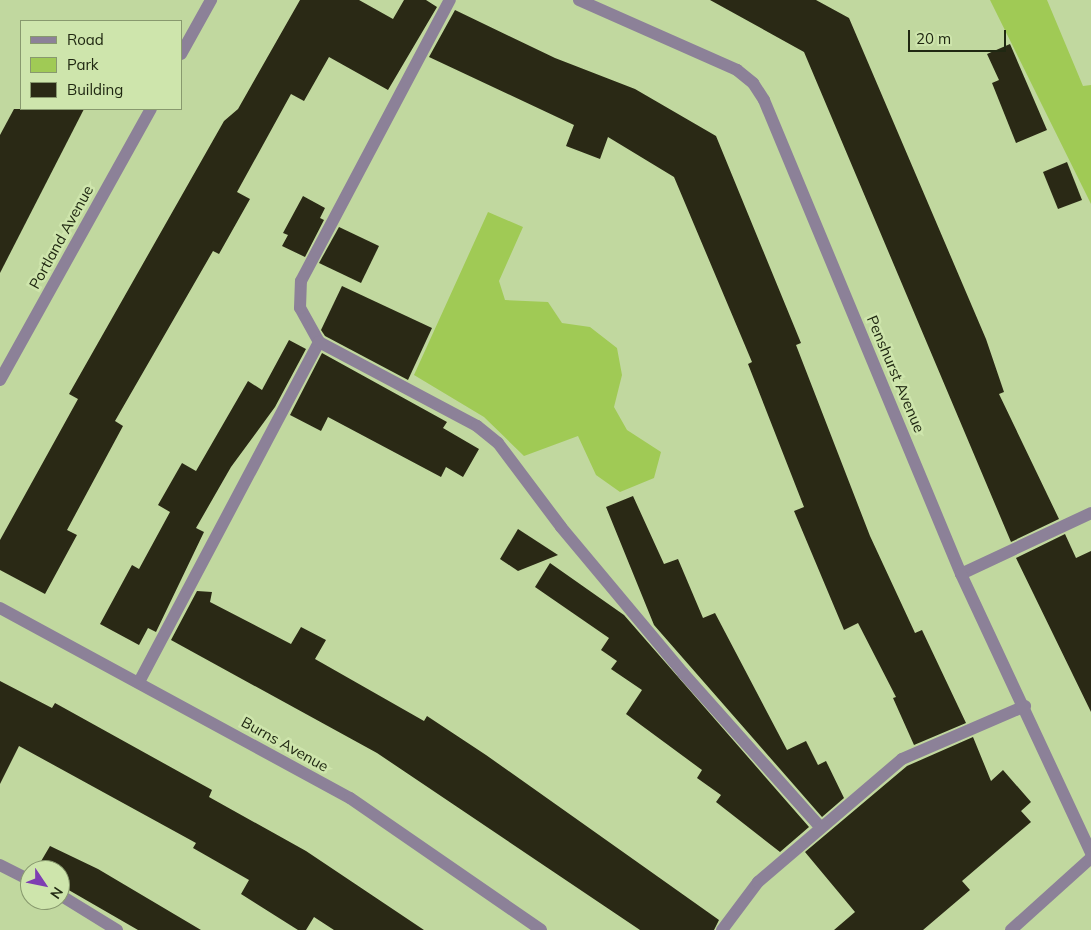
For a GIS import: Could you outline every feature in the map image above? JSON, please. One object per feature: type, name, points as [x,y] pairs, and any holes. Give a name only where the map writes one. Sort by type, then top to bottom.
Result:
[{"type":"street","points":[[182,52],[211,0]]},
{"type":"street","points":[[450,0],[301,281],[300,308],[319,342],[477,426],[498,443],[561,528],[683,673],[820,827]]},
{"type":"street","name":"Penshurst Avenue","points":[[579,0],[737,70],[753,82],[961,574],[1091,853]]},
{"type":"street","name":"Portland Avenue","points":[[0,379],[150,110]]},
{"type":"street","points":[[139,682],[319,342]]},
{"type":"street","points":[[961,574],[1091,513]]},
{"type":"street","name":"Burns Avenue","points":[[0,608],[350,798],[541,930]]},
{"type":"street","points":[[722,930],[758,882],[820,827],[902,759],[1024,706]]},
{"type":"street","points":[[1011,930],[1091,858]]},
{"type":"street","points":[[0,865],[20,875]]},
{"type":"street","points":[[70,902],[116,930]]},
{"type":"green space","points":[[990,0],[1047,0],[1083,86],[1091,85],[1091,204]]},
{"type":"green space","points":[[488,212],[523,227],[499,281],[505,300],[548,302],[562,323],[590,327],[617,348],[622,375],[614,407],[627,430],[661,452],[654,478],[620,492],[596,475],[578,436],[524,456],[484,417],[414,375]]},
{"type":"building","points":[[300,0],[359,0],[393,19],[404,0],[426,0],[437,7],[388,90],[329,57],[304,101],[291,94],[237,192],[250,199],[219,254],[213,251],[115,421],[123,426],[67,530],[77,535],[45,594],[0,570],[0,540],[78,399],[69,394],[224,121],[238,109]]},
{"type":"building","points":[[710,0],[816,0],[849,18],[986,339],[1004,392],[999,394],[1059,519],[1011,542],[804,52]]},
{"type":"building","points":[[455,10],[555,58],[635,89],[716,136],[801,343],[796,345],[870,536],[915,633],[922,630],[966,723],[914,745],[893,698],[896,697],[858,623],[844,630],[794,511],[804,507],[748,364],[752,362],[674,177],[608,137],[600,159],[566,146],[574,125],[429,57]]},
{"type":"building","points":[[1010,44],[1047,130],[1016,143],[992,83],[999,80],[987,54]]},
{"type":"building","points":[[14,109],[83,110],[0,273],[0,135]]},
{"type":"building","points":[[1067,162],[1082,200],[1058,209],[1043,172]]},
{"type":"building","points":[[303,196],[325,208],[320,218],[324,220],[305,257],[282,246],[288,235],[283,233]]},
{"type":"building","points":[[339,227],[379,246],[361,283],[319,263]]},
{"type":"building","points":[[342,286],[432,328],[408,380],[325,336],[321,330]]},
{"type":"building","points":[[289,340],[306,349],[275,407],[231,467],[196,528],[204,532],[156,632],[148,628],[139,645],[100,624],[132,565],[139,569],[170,512],[158,505],[182,463],[196,471],[248,381],[262,390]]},
{"type":"building","points":[[322,353],[447,422],[443,428],[479,449],[463,477],[446,467],[441,477],[328,417],[321,431],[290,415]]},
{"type":"building","points":[[633,496],[664,564],[678,559],[703,618],[715,613],[787,750],[806,741],[818,765],[826,761],[844,798],[822,817],[654,625],[606,507]]},
{"type":"building","points":[[518,529],[558,555],[518,571],[500,559]]},
{"type":"building","points":[[1065,534],[1076,558],[1091,551],[1091,712],[1016,558]]},
{"type":"building","points":[[550,563],[624,615],[809,827],[780,852],[716,802],[721,795],[697,778],[702,770],[626,714],[642,690],[611,669],[617,661],[601,650],[609,638],[535,587]]},
{"type":"building","points":[[197,591],[212,592],[210,602],[291,644],[301,627],[326,640],[315,659],[424,721],[427,716],[486,755],[719,920],[714,930],[640,930],[377,753],[171,640]]},
{"type":"building","points":[[0,681],[52,708],[55,703],[212,790],[209,797],[306,851],[424,930],[334,930],[314,917],[306,930],[298,930],[241,894],[249,880],[193,848],[196,843],[19,746],[0,784]]},
{"type":"building","points":[[973,737],[991,781],[1003,770],[1031,802],[1021,811],[1031,822],[962,881],[970,890],[923,930],[834,930],[855,912],[805,852],[907,766]]},
{"type":"building","points":[[50,846],[98,869],[201,930],[138,930],[70,891],[70,860],[42,860]]}]
